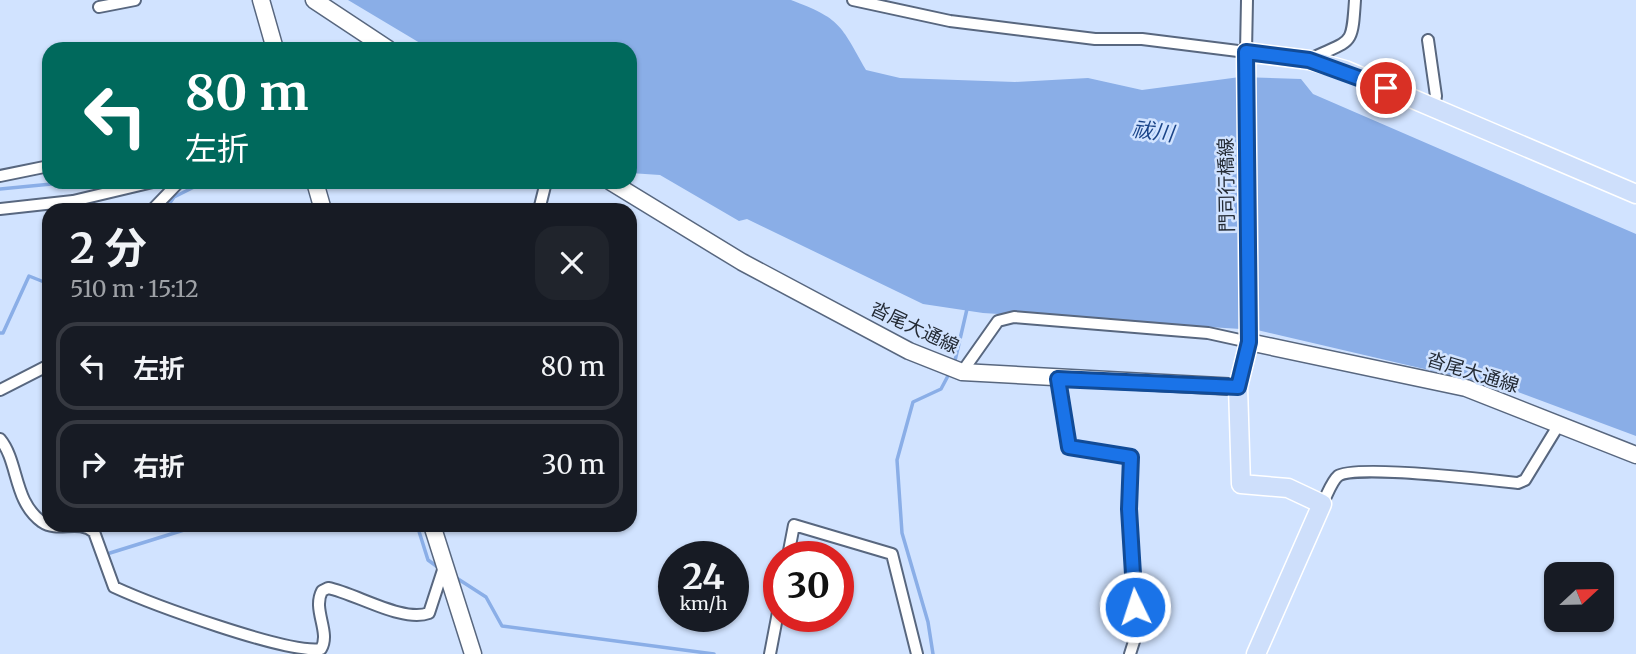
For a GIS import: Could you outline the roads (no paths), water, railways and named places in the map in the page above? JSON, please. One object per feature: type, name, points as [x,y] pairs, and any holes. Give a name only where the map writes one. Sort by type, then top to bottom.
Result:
[{"type":"main road","points":[[261,0],[273,42]]},
{"type":"main road","points":[[314,0],[377,42]]},
{"type":"main road","points":[[1246,58],[1309,60],[1345,71],[1636,194]]},
{"type":"main road","name":"門司行橋線","points":[[1246,58],[1249,339],[1238,387],[1241,484],[1288,488],[1322,504]]},
{"type":"main road","name":"沓尾大通線","points":[[622,189],[742,262],[909,351],[962,372],[1238,387]]},
{"type":"main road","name":"沓尾大通線","points":[[1249,339],[1466,388],[1636,455]]},
{"type":"main road","points":[[1256,654],[1322,504]]},
{"type":"main road","points":[[434,532],[473,654]]},
{"type":"street","points":[[99,7],[135,0]]},
{"type":"street","points":[[856,0],[902,6],[950,21],[1095,39],[1142,39],[1246,58],[1247,0]]},
{"type":"street","points":[[1309,60],[1349,40],[1353,34],[1355,0]]},
{"type":"street","points":[[1428,40],[1436,96],[1434,108]]},
{"type":"street","points":[[0,176],[42,167]]},
{"type":"street","points":[[55,203],[124,189]]},
{"type":"street","points":[[159,203],[172,189]]},
{"type":"street","points":[[0,209],[42,204]]},
{"type":"street","points":[[962,372],[998,321],[1014,317],[1208,333],[1249,339]]},
{"type":"street","points":[[0,390],[42,369]]},
{"type":"street","points":[[1058,379],[1069,447],[1131,457],[1129,509],[1137,632],[1130,654]]},
{"type":"street","points":[[1322,504],[1335,479],[1347,472],[1417,474],[1518,483],[1525,480],[1558,426]]},
{"type":"street","points":[[0,439],[6,448],[19,490],[34,514],[42,519]]},
{"type":"street","points":[[791,541],[794,525],[848,541]]},
{"type":"street","points":[[94,532],[114,587],[265,645],[309,651],[321,649],[325,641],[318,600],[322,591],[328,588],[404,612],[423,615],[429,612],[445,563]]},
{"type":"street","points":[[854,543],[892,554],[917,654]]},
{"type":"street","points":[[770,654],[774,632]]},
{"type":"water","name":"祓川","points":[[348,0],[791,0],[820,12],[838,25],[866,70],[900,78],[1015,82],[1088,78],[1142,90],[1240,77],[1301,79],[1313,94],[1636,234],[1636,436],[1510,389],[1257,330],[983,313],[923,304],[747,219],[739,221],[660,175],[637,173],[637,42],[418,42]]},
{"type":"waterway","points":[[0,189],[42,185]]},
{"type":"waterway","points":[[170,203],[174,197],[190,189]]},
{"type":"waterway","points":[[0,333],[3,333],[29,276],[42,281]]},
{"type":"waterway","points":[[954,365],[967,309]]},
{"type":"waterway","points":[[933,654],[928,622],[902,533],[897,460],[913,402],[941,389],[950,372]]},
{"type":"waterway","points":[[110,553],[178,532]]},
{"type":"waterway","points":[[419,532],[428,560],[439,568]]},
{"type":"waterway","points":[[455,577],[486,597],[502,626],[714,654]]}]
